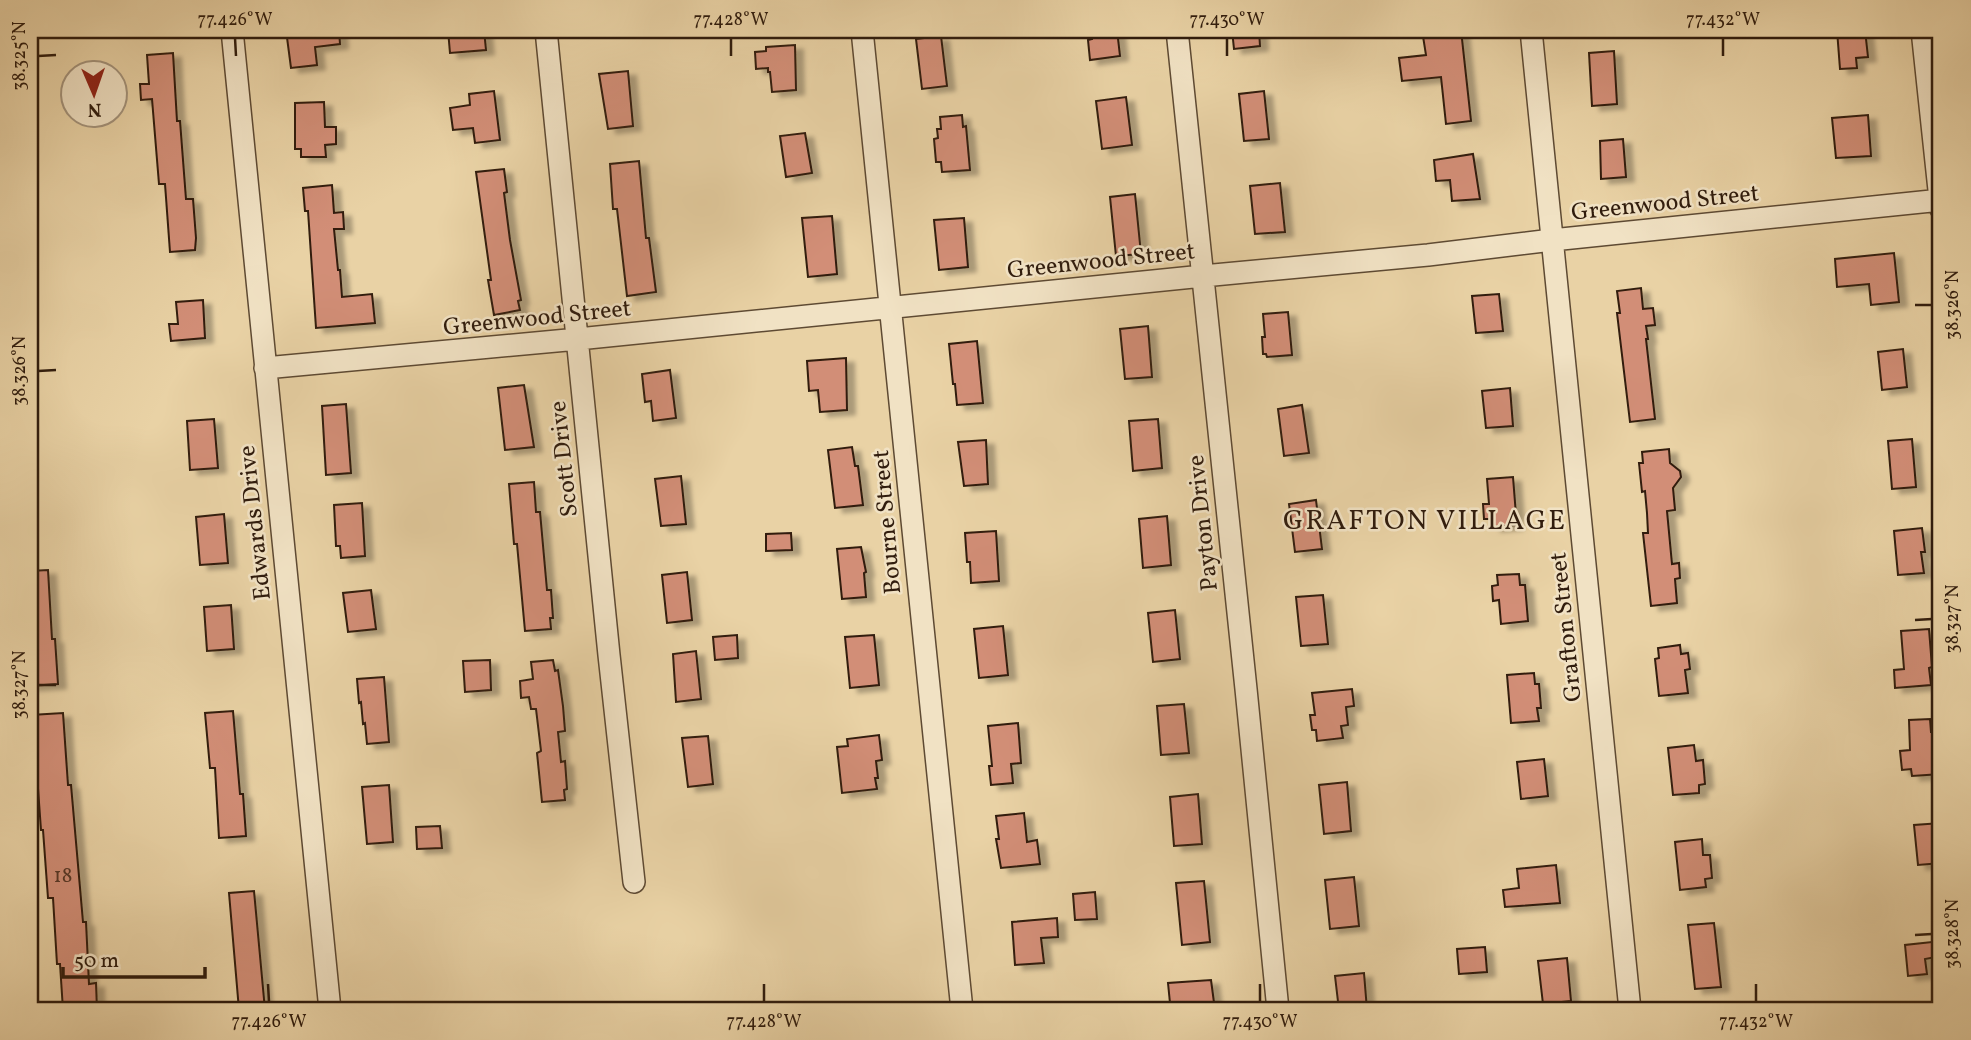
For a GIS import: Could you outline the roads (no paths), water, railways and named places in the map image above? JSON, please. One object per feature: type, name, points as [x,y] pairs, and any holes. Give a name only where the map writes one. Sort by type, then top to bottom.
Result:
[{"type":"street","name":"Edwards Drive","points":[[232,30],[330,1010]]},
{"type":"street","name":"Scott Drive","points":[[546,30],[634,882]]},
{"type":"street","name":"Bourne Street","points":[[862,30],[962,1010]]},
{"type":"street","name":"Payton Drive","points":[[1177,30],[1278,1010]]},
{"type":"street","name":"Grafton Street","points":[[1531,30],[1630,1010]]},
{"type":"street","points":[[1922,30],[1941,209]]},
{"type":"street","name":"Greenwood Street","points":[[265,368],[1428,255],[1941,200]]},
{"type":"district","name":"GRAFTON VILLAGE","points":[[1425,519]]}]
